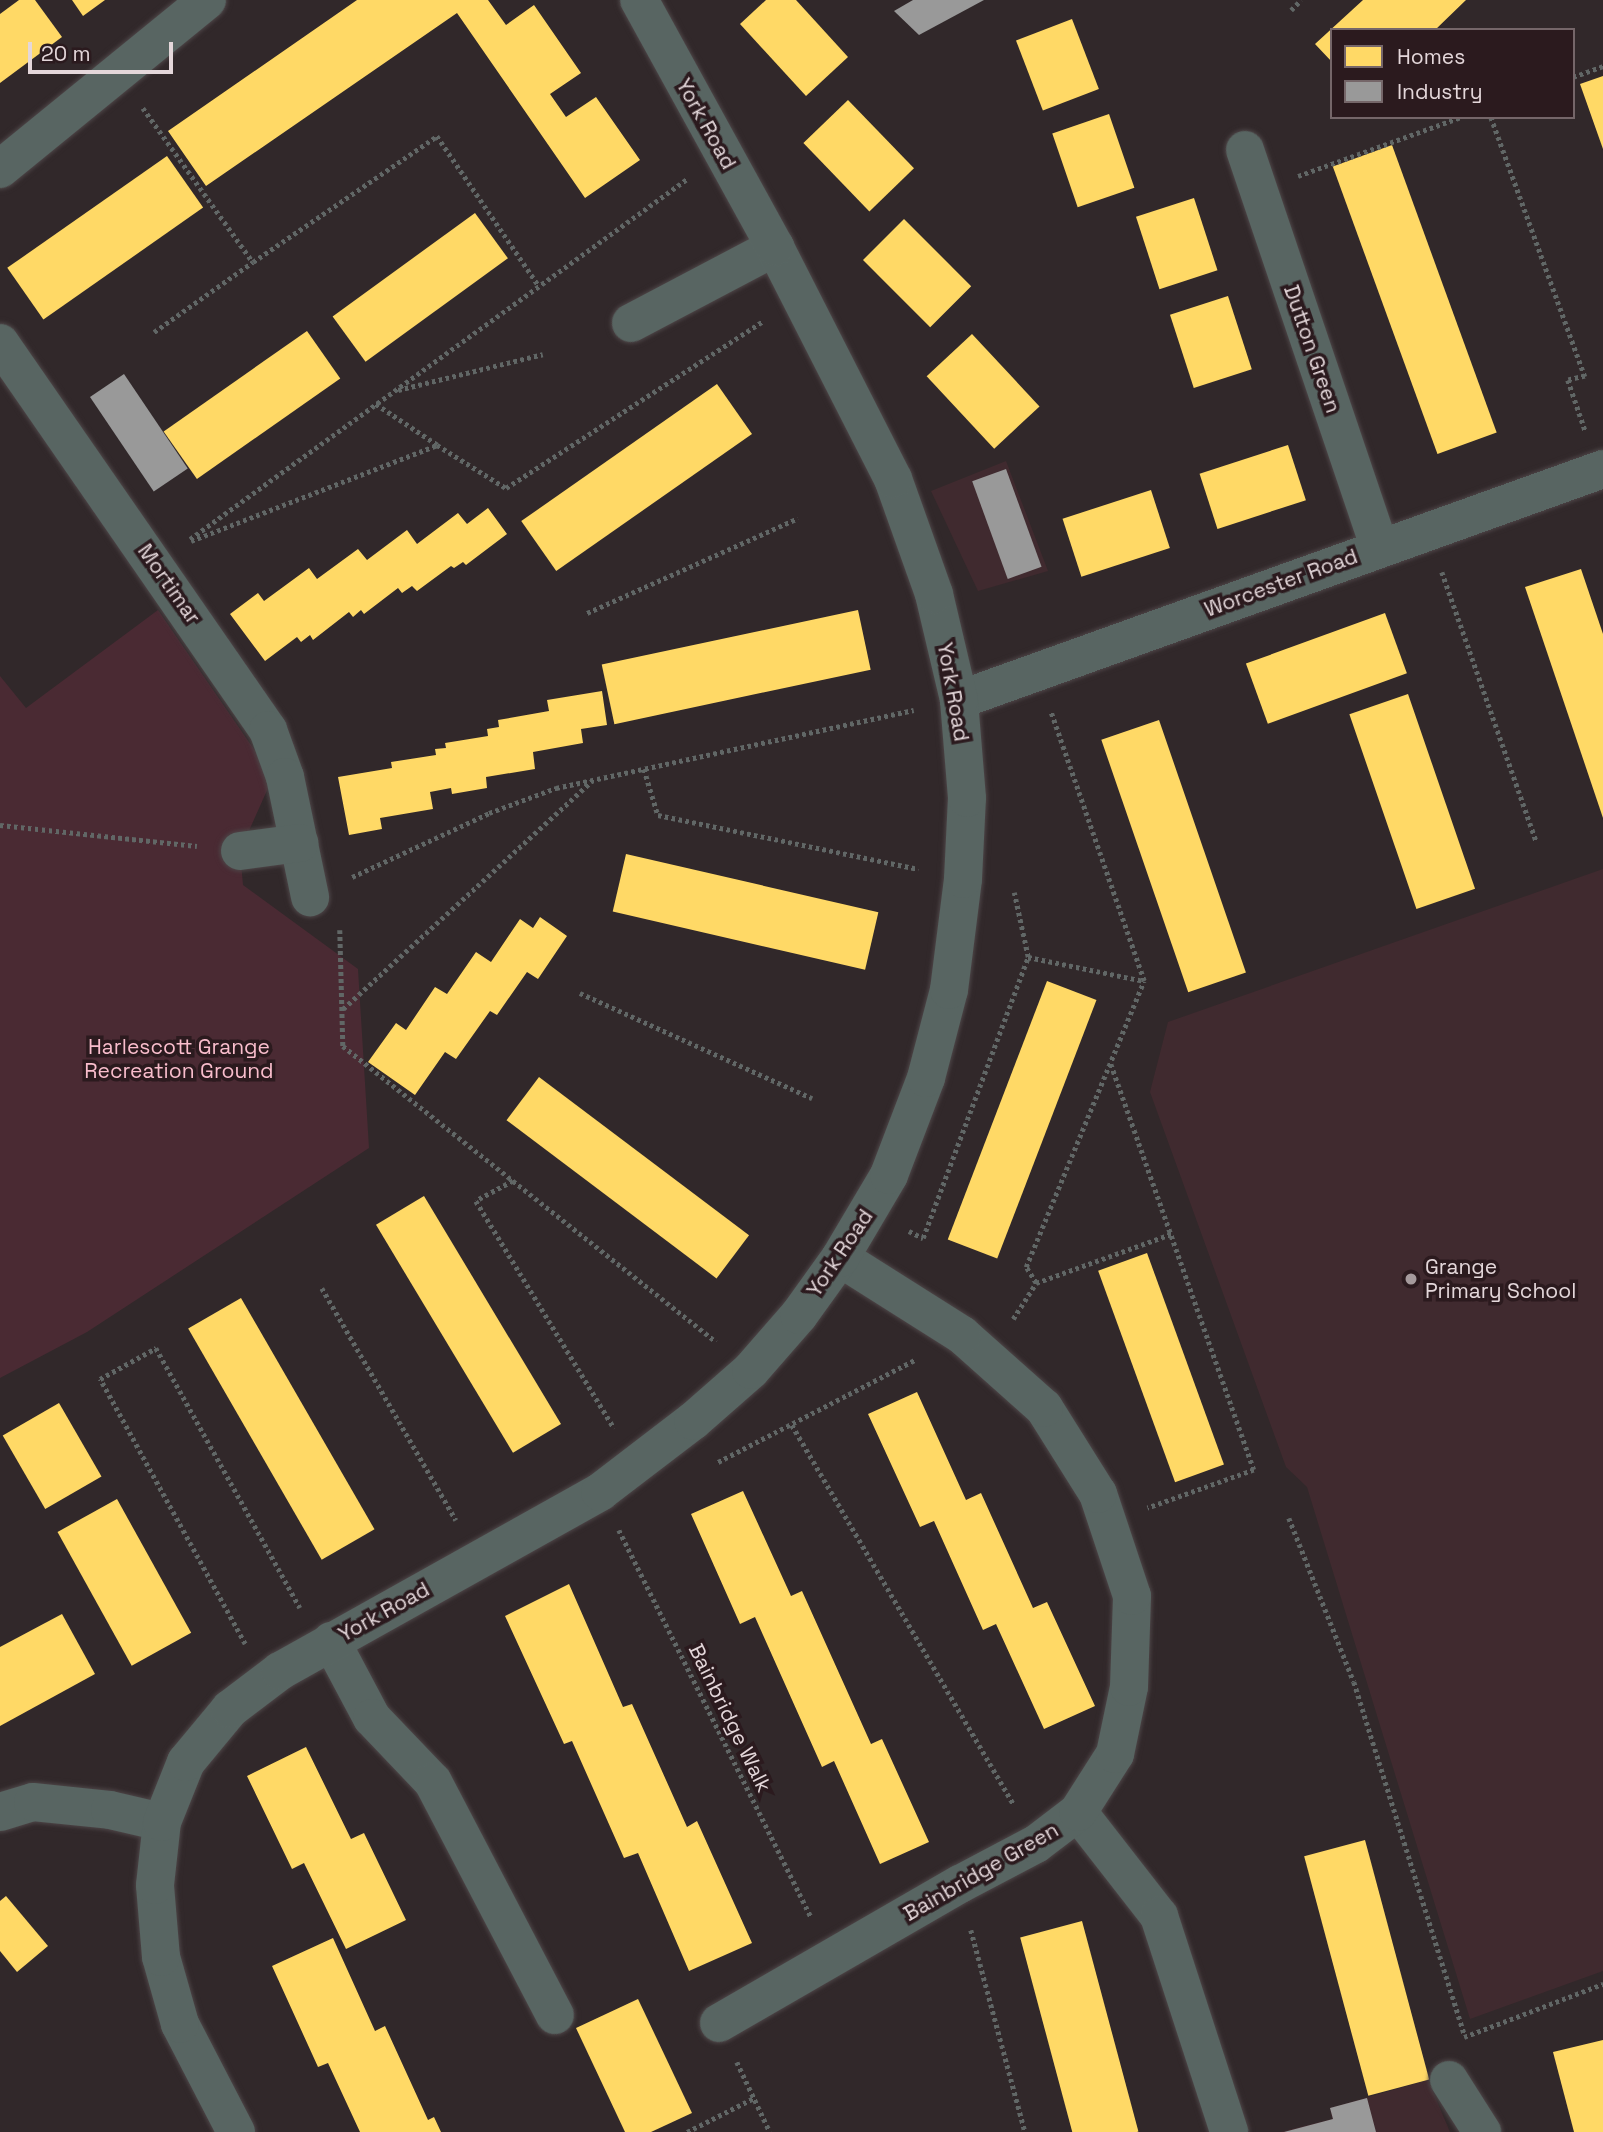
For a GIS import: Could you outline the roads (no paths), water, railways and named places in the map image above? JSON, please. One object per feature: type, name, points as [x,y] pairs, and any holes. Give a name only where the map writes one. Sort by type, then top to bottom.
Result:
[{"type":"street","points":[[0,169],[207,0]]},
{"type":"street","name":"York Road","points":[[236,2132],[180,2024],[161,1957],[155,1885],[162,1822],[186,1762],[230,1709],[265,1682],[327,1644],[600,1492],[636,1466],[751,1370],[799,1315],[839,1258],[868,1214],[898,1158],[926,1078],[949,990],[963,879],[967,798],[960,700],[934,594],[893,479],[775,247],[639,0]]},
{"type":"street","name":"Dutton Green","points":[[1245,150],[1380,548]]},
{"type":"street","points":[[632,323],[775,247]]},
{"type":"street","name":"Mortimar","points":[[0,343],[268,730],[285,777],[310,897]]},
{"type":"street","name":"Worcester Road","points":[[960,700],[1601,470]]},
{"type":"street","points":[[240,851],[299,843]]},
{"type":"street","name":"Bainbridge Green","points":[[719,2023],[960,1884],[1037,1844],[1078,1812],[1115,1754],[1129,1687],[1132,1596],[1098,1494],[1044,1408],[976,1346],[839,1258]]},
{"type":"street","points":[[327,1644],[372,1718],[433,1782],[555,2015]]},
{"type":"street","points":[[0,1812],[33,1802],[110,1810],[162,1822]]},
{"type":"street","points":[[1078,1812],[1159,1916],[1229,2132]]},
{"type":"street","points":[[1449,2080],[1482,2132]]},
{"type":"place","name":"Grange Primary School","points":[[1411,1279]]},
{"type":"park label","name":"Harlescott Grange Recreation Ground","points":[[179,1059]]}]
